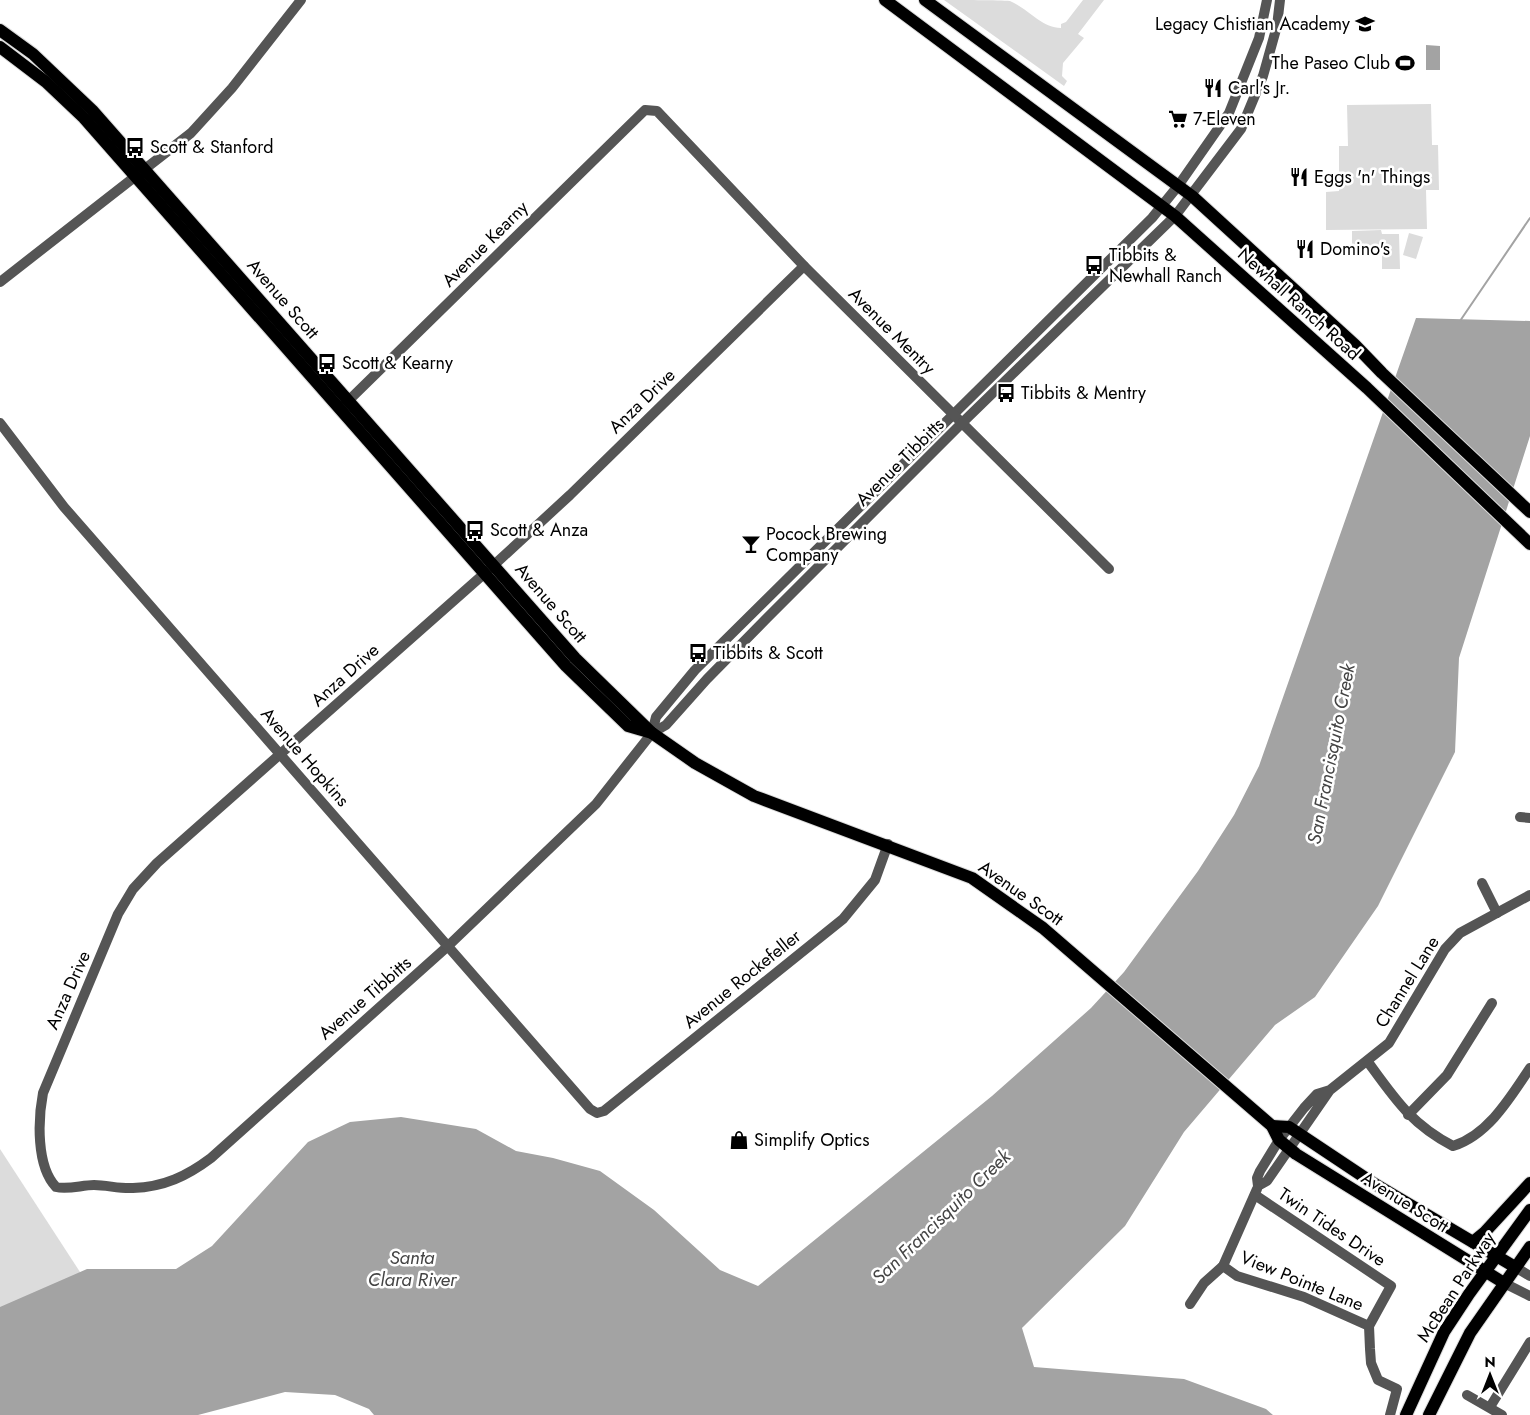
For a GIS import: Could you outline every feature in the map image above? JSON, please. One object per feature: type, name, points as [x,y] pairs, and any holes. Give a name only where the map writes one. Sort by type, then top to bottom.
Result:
[{"type":"main road","name":"Newhall Ranch Road","points":[[884,0],[1175,216],[1367,388],[1528,543]]},
{"type":"main road","name":"Newhall Ranch Road","points":[[926,0],[1192,196],[1348,339],[1530,512]]},
{"type":"main road","name":"Avenue Scott","points":[[0,30],[67,84],[146,169],[344,404],[490,569],[594,695],[628,726],[652,733],[695,763],[756,797],[888,844],[972,878],[1043,928],[1272,1126],[1279,1140],[1289,1149],[1504,1283]]},
{"type":"main road","name":"Avenue Scott","points":[[0,47],[59,92],[225,276],[344,404]]},
{"type":"main road","points":[[1272,1126],[1294,1131]]},
{"type":"main road","name":"Avenue Scott","points":[[1294,1131],[1373,1183],[1515,1267]]},
{"type":"main road","points":[[1473,1242],[1484,1234],[1530,1184]]},
{"type":"main road","name":"McBean Parkway","points":[[1406,1415],[1444,1332],[1530,1210]]},
{"type":"main road","name":"McBean Parkway","points":[[1429,1415],[1470,1333],[1530,1247]]},
{"type":"street","points":[[0,282],[200,126],[301,0]]},
{"type":"street","name":"Avenue Tibbitts","points":[[51,1181],[61,1188],[96,1185],[132,1188],[160,1185],[180,1179],[193,1171],[211,1158],[448,946],[596,804],[652,733],[656,717],[695,670],[954,415],[1162,206],[1229,113],[1259,38],[1267,0]]},
{"type":"street","name":"Avenue Tibbitts","points":[[652,733],[666,726],[707,679],[962,423],[1175,216],[1241,129],[1253,104],[1273,42],[1280,0]]},
{"type":"street","name":"Avenue Kearny","points":[[344,404],[644,110],[657,111]]},
{"type":"street","name":"Avenue Mentry","points":[[657,111],[804,266],[1109,569]]},
{"type":"street","name":"Anza Drive","points":[[51,1181],[39,1135],[39,1114],[43,1093],[123,904],[157,864],[282,755],[570,495],[804,266]]},
{"type":"street","name":"Avenue Hopkins","points":[[0,423],[64,507],[550,1060],[590,1109]]},
{"type":"street","name":"Avenue Rockefeller","points":[[590,1109],[597,1113],[604,1111],[843,919],[875,880],[888,844]]},
{"type":"street","points":[[1482,883],[1497,912]]},
{"type":"street","name":"Channel Lane","points":[[1294,1131],[1330,1090],[1368,1062],[1389,1042],[1444,948],[1460,933],[1530,895]]},
{"type":"street","points":[[1408,1115],[1447,1075],[1492,1003]]},
{"type":"street","points":[[1368,1062],[1408,1115],[1431,1134],[1453,1146],[1468,1141],[1483,1129],[1511,1098],[1530,1068]]},
{"type":"street","points":[[1190,1304],[1204,1283],[1223,1266],[1256,1190],[1258,1176],[1279,1140],[1294,1131]]},
{"type":"street","points":[[1256,1190],[1267,1182],[1289,1149],[1294,1131]]},
{"type":"street","name":"Twin Tides Drive","points":[[1256,1190],[1391,1286],[1370,1326]]},
{"type":"street","name":"View Pointe Lane","points":[[1223,1266],[1237,1276],[1304,1297],[1370,1326]]},
{"type":"street","name":"Avenue Scott","points":[[1515,1267],[1530,1276]]},
{"type":"street","name":"Avenue Scott","points":[[1504,1283],[1530,1296]]},
{"type":"street","points":[[1370,1326],[1371,1362],[1374,1373],[1378,1380],[1397,1389],[1390,1415]]},
{"type":"street","points":[[1490,1407],[1530,1342]]},
{"type":"street","points":[[1467,1395],[1502,1415]]},
{"type":"shaded area","points":[[944,0],[1010,1],[1047,25],[1061,28],[1061,24],[1066,22],[1083,0],[1104,0],[1078,34],[1084,38],[1063,63],[1062,76],[1067,81],[1064,86]]},
{"type":"shaded area","points":[[1431,104],[1432,145],[1438,145],[1439,190],[1426,190],[1427,229],[1326,230],[1326,192],[1339,191],[1339,146],[1348,146],[1347,105]]},
{"type":"shaded area","points":[[1381,230],[1382,234],[1399,234],[1400,269],[1382,269],[1382,246],[1352,246],[1352,231]]},
{"type":"shaded area","points":[[1409,233],[1423,237],[1416,259],[1403,255]]},
{"type":"shaded area","points":[[0,1149],[173,1415],[0,1415]]},
{"type":"water","points":[[1426,45],[1440,46],[1440,70],[1426,70]]},
{"type":"water","name":"Santa Clara River","points":[[1416,318],[1530,321],[1530,436],[1459,658],[1455,752],[1378,906],[1315,997],[1275,1025],[1184,1132],[1125,1226],[1022,1328],[1034,1367],[1184,1379],[1266,1409],[1273,1415],[374,1415],[369,1409],[335,1395],[285,1392],[198,1415],[0,1415],[0,1307],[87,1269],[176,1269],[212,1246],[308,1142],[350,1122],[401,1117],[476,1129],[516,1151],[553,1158],[600,1171],[654,1210],[720,1270],[758,1286],[992,1096],[1091,1008],[1124,972],[1198,871],[1234,815],[1259,766]]},
{"type":"waterway","name":"San Francisquito Creek","points":[[1460,321],[1530,218]]},
{"type":"place","name":"Legacy Chistian Academy","points":[[1365,24]]},
{"type":"place","name":"The Paseo Club","points":[[1405,63]]},
{"type":"place","name":"Carl's Jr.","points":[[1213,88]]},
{"type":"place","name":"7-Eleven","points":[[1178,119]]},
{"type":"place","name":"Scott & Stanford","points":[[135,147]]},
{"type":"place","name":"Eggs 'n' Things","points":[[1299,177]]},
{"type":"place","name":"Domino's","points":[[1305,249]]},
{"type":"place","name":"Tibbits & Newhall Ranch","points":[[1094,265]]},
{"type":"place","name":"Scott & Kearny","points":[[327,363]]},
{"type":"place","name":"Tibbits & Mentry","points":[[1006,393]]},
{"type":"place","name":"Scott & Anza","points":[[475,530]]},
{"type":"place","name":"Pocock Brewing Company","points":[[751,544]]},
{"type":"place","name":"Tibbits & Scott","points":[[698,653]]},
{"type":"place","name":"Simplify Optics","points":[[739,1140]]}]
